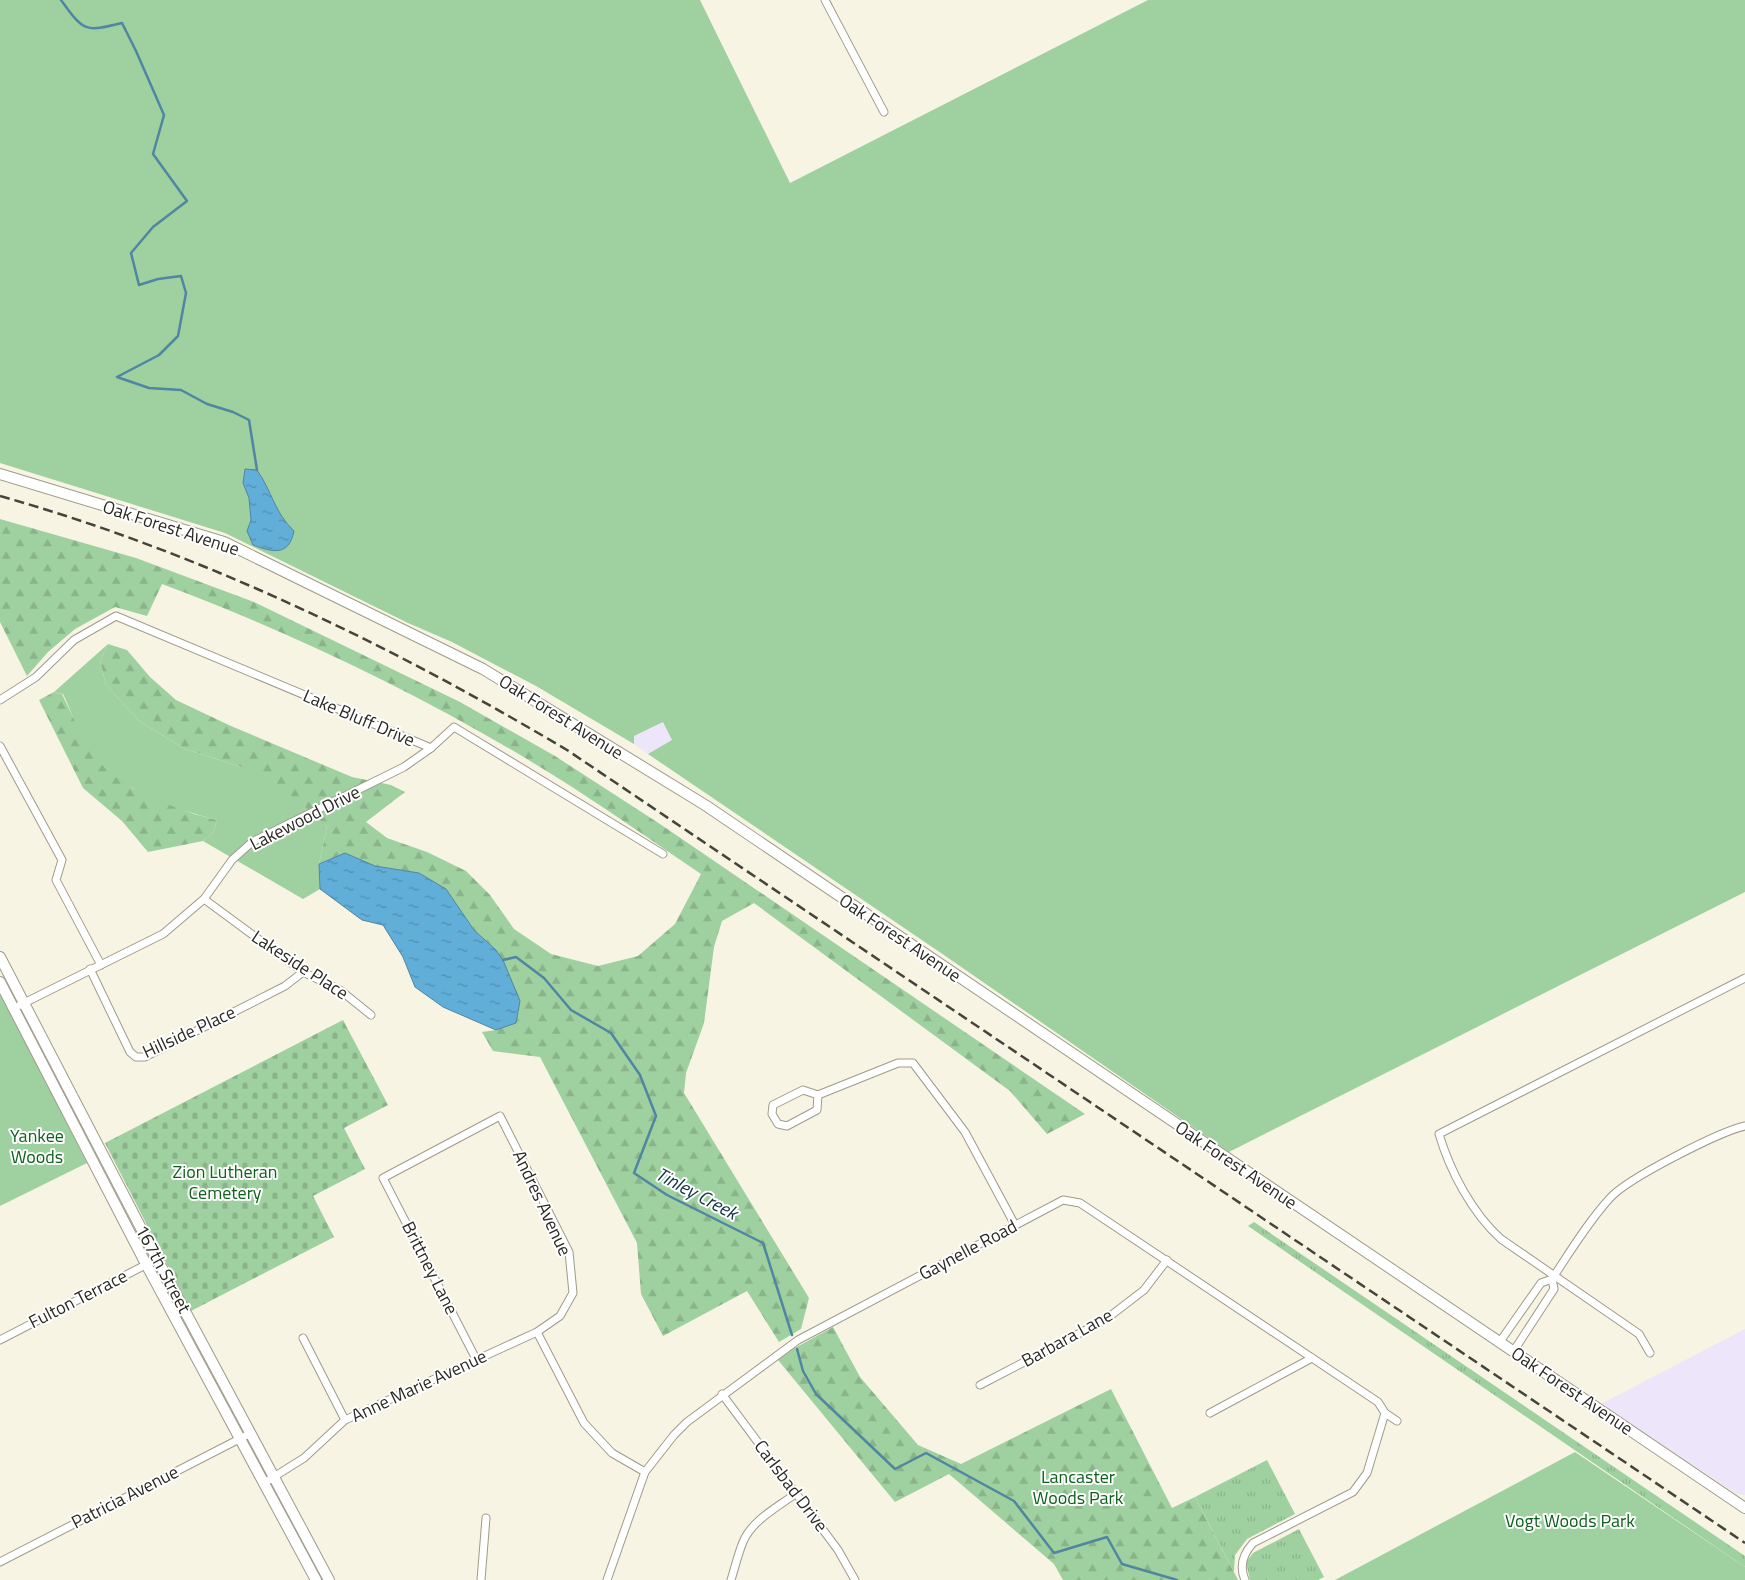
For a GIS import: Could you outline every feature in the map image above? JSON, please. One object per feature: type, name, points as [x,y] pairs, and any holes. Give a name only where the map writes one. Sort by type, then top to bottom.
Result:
[{"type":"street","points":[[825,0],[884,112]]},
{"type":"street","name":"Oak Forest Avenue","points":[[0,474],[224,542],[483,669],[706,805],[1745,1508]]},
{"type":"street","name":"Lake Bluff Drive","points":[[0,700],[36,677],[74,640],[116,616],[431,748],[454,727],[663,854]]},
{"type":"street","points":[[0,746],[62,860],[56,880],[101,965]]},
{"type":"street","name":"Lakewood Drive","points":[[14,1008],[163,934],[204,899],[232,860],[252,842],[404,768],[431,748]]},
{"type":"street","name":"Lakeside Place","points":[[204,899],[303,972],[340,990],[370,1014]]},
{"type":"street","name":"167th Street","points":[[0,957],[157,1259],[329,1580]]},
{"type":"street","name":"Hillside Place","points":[[90,969],[130,1052],[136,1057],[145,1057],[285,986],[303,972]]},
{"type":"street","points":[[1650,1353],[1640,1334],[1553,1277],[1488,1228],[1461,1184],[1442,1146],[1439,1134],[1745,978]]},
{"type":"street","name":"167th Street","points":[[0,982],[146,1264],[316,1580]]},
{"type":"street","points":[[818,1095],[818,1110],[787,1126],[778,1124],[772,1114],[773,1105],[803,1090],[818,1095],[898,1063],[913,1063],[965,1132],[1015,1225]]},
{"type":"street","name":"Andres Avenue","points":[[384,1178],[500,1116],[569,1252],[573,1293]]},
{"type":"street","points":[[1499,1343],[1541,1283],[1553,1277],[1611,1197],[1631,1181],[1655,1168],[1723,1133],[1745,1126]]},
{"type":"street","name":"Brittney Lane","points":[[384,1178],[476,1359]]},
{"type":"street","name":"Gaynelle Road","points":[[607,1580],[645,1472],[674,1435],[722,1394],[798,1340],[1063,1200],[1080,1203],[1167,1260],[1378,1402],[1385,1412],[1397,1422]]},
{"type":"street","name":"Fulton Terrace","points":[[0,1340],[157,1259]]},
{"type":"street","name":"Barbara Lane","points":[[980,1385],[1105,1320],[1144,1290],[1167,1260]]},
{"type":"street","points":[[1513,1352],[1554,1289],[1553,1277]]},
{"type":"street","name":"Anne Marie Avenue","points":[[264,1483],[275,1478],[304,1458],[345,1420],[538,1332],[560,1316],[573,1293]]},
{"type":"street","points":[[538,1332],[584,1423],[612,1453],[645,1472]]},
{"type":"street","points":[[303,1338],[345,1420]]},
{"type":"street","points":[[1210,1412],[1312,1358]]},
{"type":"street","name":"Carlsbad Drive","points":[[722,1394],[838,1550],[855,1580]]},
{"type":"street","points":[[1244,1578],[1242,1563],[1245,1552],[1253,1543],[1353,1492],[1367,1474],[1385,1412]]},
{"type":"street","name":"Patricia Avenue","points":[[0,1562],[251,1434]]},
{"type":"street","points":[[731,1580],[743,1541],[749,1532],[756,1523],[795,1494]]},
{"type":"street","points":[[481,1580],[486,1518]]},
{"type":"shaded area","points":[[663,722],[673,740],[648,754],[634,744],[634,736]]},
{"type":"shaded area","points":[[1745,1329],[1745,1495],[1737,1494],[1601,1404]]},
{"type":"green space","points":[[0,0],[700,0],[790,183],[1148,0],[1745,0],[1745,892],[1229,1152],[648,754],[672,740],[663,722],[634,736],[634,744],[536,686],[452,642],[408,623],[225,533],[0,463]]},
{"type":"green space","points":[[0,519],[136,558],[254,602],[460,702],[555,756],[660,824],[1085,1114],[1047,1134],[1010,1091],[754,903],[722,921],[714,947],[704,1023],[686,1073],[684,1093],[809,1298],[801,1329],[779,1342],[747,1291],[663,1336],[641,1294],[637,1243],[540,1057],[493,1051],[482,1032],[496,1030],[496,950],[474,930],[446,889],[419,873],[375,866],[345,853],[319,864],[327,826],[241,767],[185,749],[139,721],[106,685],[100,661],[108,644],[127,650],[150,677],[176,700],[231,726],[352,777],[391,785],[405,792],[366,822],[387,838],[427,852],[466,871],[490,895],[514,929],[551,954],[598,966],[638,956],[675,924],[701,874],[572,787],[506,747],[411,694],[313,647],[162,584],[147,616],[115,607],[75,629],[48,652],[27,676],[0,622]]},
{"type":"green space","points":[[108,644],[100,661],[106,685],[139,721],[185,749],[241,767],[296,799],[327,826],[319,864],[320,889],[303,899],[203,841],[213,832],[217,820],[180,809],[143,794],[126,784],[96,759],[85,743],[63,694],[54,692]]},
{"type":"green space","points":[[54,692],[62,694],[86,744],[132,788],[194,814],[217,820],[213,832],[203,841],[148,852],[122,821],[83,788],[39,700]]},
{"type":"green space","name":"Yankee Woods","points":[[0,992],[87,1163],[0,1206]]},
{"type":"green space","name":"Zion Lutheran Cemetery","points":[[343,1020],[388,1105],[344,1128],[365,1169],[313,1196],[334,1237],[191,1311],[105,1143]]},
{"type":"green space","points":[[1254,1222],[1745,1556],[1745,1567],[1248,1226]]},
{"type":"green space","name":"Lancaster Woods Park","points":[[833,1327],[860,1377],[918,1445],[961,1464],[1111,1389],[1172,1508],[1195,1497],[1238,1580],[1063,1580],[1054,1564],[949,1474],[895,1502],[778,1360],[793,1349]]},
{"type":"green space","name":"Vogt Woods Park","points":[[1575,1452],[1745,1567],[1745,1580],[1335,1580]]},
{"type":"green space","points":[[1267,1460],[1295,1514],[1247,1539],[1235,1555],[1234,1572],[1195,1497]]},
{"type":"green space","points":[[1299,1529],[1324,1577],[1318,1580],[1250,1580],[1246,1562],[1253,1553]]},
{"type":"water","points":[[245,469],[257,470],[277,509],[294,531],[292,539],[284,549],[273,551],[253,545],[247,531],[251,520],[249,498],[243,483]]},
{"type":"water","points":[[345,853],[375,866],[419,873],[446,889],[474,930],[496,950],[503,960],[520,1001],[516,1023],[496,1030],[443,1007],[415,987],[403,957],[383,925],[362,920],[320,889],[319,864]]},
{"type":"waterway","points":[[61,0],[75,18],[86,27],[100,28],[122,23],[164,115],[153,154],[187,201],[153,227],[131,253],[139,285],[158,279],[181,276],[186,293],[178,336],[159,355],[117,377],[149,388],[181,390],[207,404],[233,412],[249,420],[257,470]]},
{"type":"waterway","name":"Tinley Creek","points":[[503,960],[516,957],[544,978],[571,1010],[611,1033],[640,1075],[656,1116],[634,1173],[667,1195],[763,1243],[792,1335]]},
{"type":"waterway","name":"Tinley Creek","points":[[797,1349],[803,1371],[816,1394],[895,1469],[926,1453],[1014,1501],[1054,1553],[1107,1537],[1122,1564],[1177,1580]]},
{"type":"railway","points":[[0,496],[148,544],[291,604],[431,673],[567,750],[1745,1543]]}]
